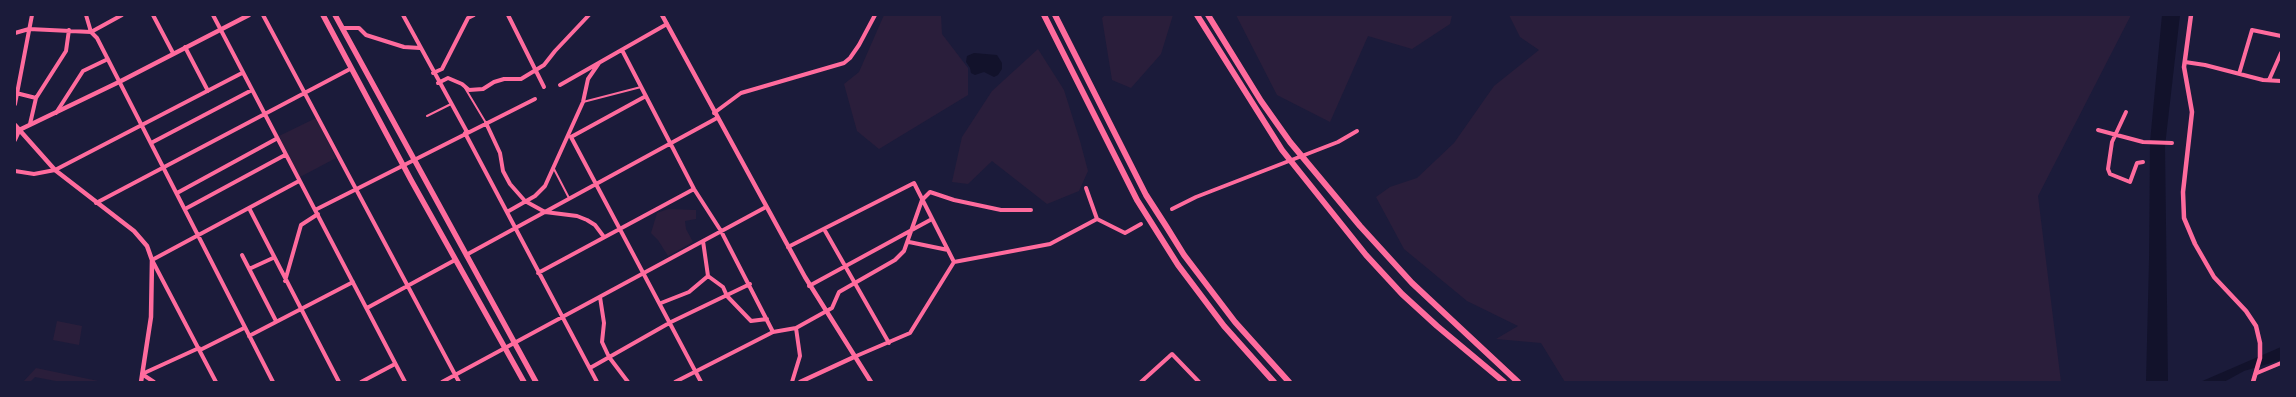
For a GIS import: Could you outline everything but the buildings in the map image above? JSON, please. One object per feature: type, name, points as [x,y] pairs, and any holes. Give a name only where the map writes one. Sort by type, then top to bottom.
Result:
[{"type":"highway","points":[[1044,15],[1136,200],[1178,265],[1224,326],[1274,382]]},
{"type":"highway","points":[[1055,15],[1146,195],[1184,255],[1235,322],[1289,382]]},
{"type":"highway","points":[[1197,15],[1282,150],[1354,242],[1402,294],[1504,382]]},
{"type":"highway","points":[[1208,15],[1290,142],[1360,226],[1412,283],[1518,382]]},
{"type":"main road","points":[[323,15],[350,69],[524,382]]},
{"type":"main road","points":[[335,15],[536,382]]},
{"type":"street","points":[[15,104],[32,15]]},
{"type":"street","points":[[86,15],[92,32],[120,82],[273,382]]},
{"type":"street","points":[[15,33],[29,29],[92,32],[122,15]]},
{"type":"street","points":[[153,15],[173,53]]},
{"type":"street","points":[[213,15],[276,139],[405,382]]},
{"type":"street","points":[[15,140],[17,131],[30,124],[55,114],[120,82],[249,15]]},
{"type":"street","points":[[263,15],[459,382]]},
{"type":"street","points":[[403,15],[597,382]]},
{"type":"street","points":[[433,73],[442,69],[468,18],[474,15]]},
{"type":"street","points":[[508,15],[544,87]]},
{"type":"street","points":[[442,69],[448,78],[462,84],[469,90],[483,89],[494,82],[520,78],[535,72],[544,65],[555,50],[589,15]]},
{"type":"street","points":[[662,15],[810,286],[871,382]]},
{"type":"street","points":[[466,255],[514,227],[671,143],[716,115],[741,93],[844,63],[859,45],[875,15]]},
{"type":"street","points":[[2190,15],[2185,62],[2192,112],[2183,192],[2184,218],[2195,244],[2214,276],[2254,321],[2259,336],[2260,350],[2258,370],[2253,382]]},
{"type":"street","points":[[560,85],[667,24]]},
{"type":"street","points":[[342,28],[359,28],[366,35],[404,47],[420,48]]},
{"type":"street","points":[[30,124],[36,98],[66,51],[69,30]]},
{"type":"street","points":[[2239,74],[2252,30],[2281,36]]},
{"type":"street","points":[[185,47],[208,92]]},
{"type":"street","points":[[622,50],[694,189],[721,231],[750,284],[773,332]]},
{"type":"street","points":[[2269,80],[2281,53]]},
{"type":"street","points":[[55,114],[83,71],[108,59]]},
{"type":"street","points":[[2185,62],[2269,80],[2281,80]]},
{"type":"street","points":[[507,212],[535,196],[544,186],[566,135],[583,102],[588,79],[600,63]]},
{"type":"street","points":[[96,203],[350,69]]},
{"type":"street","points":[[15,171],[34,174],[55,170],[208,92],[242,72]]},
{"type":"street","points":[[438,83],[448,78]]},
{"type":"street","points":[[151,143],[252,90]]},
{"type":"street","points":[[16,93],[36,98]]},
{"type":"street","points":[[646,96],[571,137],[661,303],[701,382]]},
{"type":"street","points":[[285,281],[301,225],[316,212],[356,189],[534,99]]},
{"type":"street","points":[[2126,112],[2108,159],[2110,174],[2130,182],[2137,163],[2143,162]]},
{"type":"street","points":[[486,123],[500,153],[503,171],[510,184],[525,201],[545,212],[577,216],[587,220],[596,225],[604,236]]},
{"type":"street","points":[[15,125],[17,131],[55,170],[134,231],[147,246],[152,260],[216,382]]},
{"type":"street","points":[[2098,130],[2145,141],[2169,143]]},
{"type":"street","points":[[1172,209],[1196,197],[1338,142],[1357,131]]},
{"type":"street","points":[[177,193],[276,139]]},
{"type":"street","points":[[185,209],[285,155]]},
{"type":"street","points":[[152,260],[299,181]]},
{"type":"street","points":[[788,247],[914,183],[954,262]]},
{"type":"street","points":[[1086,188],[1097,219],[1125,233],[1141,224]]},
{"type":"street","points":[[538,273],[694,189]]},
{"type":"street","points":[[675,382],[773,332],[796,328],[832,308],[839,292],[900,256],[909,242],[911,230],[922,200],[930,192],[954,200],[1001,210],[1031,210]]},
{"type":"street","points":[[442,382],[766,206]]},
{"type":"street","points":[[249,208],[273,258],[339,382]]},
{"type":"street","points":[[810,286],[932,219]]},
{"type":"street","points":[[800,382],[910,332],[954,262],[1050,244],[1097,219]]},
{"type":"street","points":[[824,229],[889,343]]},
{"type":"street","points":[[703,241],[708,276],[723,287],[727,296],[751,321],[767,319]]},
{"type":"street","points":[[909,242],[948,250]]},
{"type":"street","points":[[242,255],[276,321]]},
{"type":"street","points":[[249,269],[273,258]]},
{"type":"street","points":[[141,382],[151,317],[152,260]]},
{"type":"street","points":[[367,308],[455,260]]},
{"type":"street","points":[[661,303],[689,292],[708,276]]},
{"type":"street","points":[[248,336],[353,282]]},
{"type":"street","points":[[590,368],[671,322],[750,284]]},
{"type":"street","points":[[600,297],[604,323],[602,342],[609,356],[628,382]]},
{"type":"street","points":[[142,374],[244,328]]},
{"type":"street","points":[[792,382],[800,356],[796,328]]},
{"type":"street","points":[[1141,382],[1172,354],[1199,382]]},
{"type":"street","points":[[2258,370],[2281,363]]},
{"type":"street","points":[[360,382],[395,364]]},
{"type":"street","points":[[142,374],[154,382]]},
{"type":"lane","points":[[462,84],[486,123]]},
{"type":"lane","points":[[583,102],[641,86]]},
{"type":"lane","points":[[426,116],[451,104]]},
{"type":"lane","points":[[552,166],[569,198]]},
{"type":"shaded area","points":[[884,15],[941,15],[942,34],[968,68],[968,95],[879,149],[857,131],[844,84],[859,72]]},
{"type":"shaded area","points":[[1105,15],[1173,15],[1161,54],[1131,88],[1112,80],[1102,18]]},
{"type":"shaded area","points":[[1236,15],[1452,15],[1450,24],[1412,49],[1368,36],[1330,122],[1277,95]]},
{"type":"shaded area","points":[[1509,15],[2131,15],[2038,196],[2061,382],[1565,382],[1541,343],[1496,339],[1518,326],[1467,301],[1404,249],[1376,197],[1390,187],[1417,178],[1454,143],[1494,86],[1539,50],[1520,37]]},
{"type":"shaded area","points":[[2162,15],[2180,15],[2165,146],[2168,382],[2146,382],[2150,142]]},
{"type":"shaded area","points":[[1038,49],[1064,90],[1080,141],[1088,171],[1079,191],[1047,204],[992,161],[968,184],[952,182],[962,137],[992,91]]},
{"type":"shaded area","points":[[974,53],[997,55],[1002,63],[1002,69],[998,75],[994,77],[984,72],[975,75],[971,73],[966,62],[967,56]]},
{"type":"shaded area","points":[[316,118],[336,158],[300,177],[279,136]]},
{"type":"shaded area","points":[[668,209],[696,210],[696,219],[685,221],[686,229],[693,242],[668,256],[651,233],[657,213]]},
{"type":"shaded area","points":[[57,321],[82,326],[79,345],[53,340]]},
{"type":"shaded area","points":[[2281,347],[2281,360],[2244,371],[2224,382],[2200,382]]},
{"type":"shaded area","points":[[36,368],[103,382],[61,382],[35,377],[30,382],[23,382]]}]
